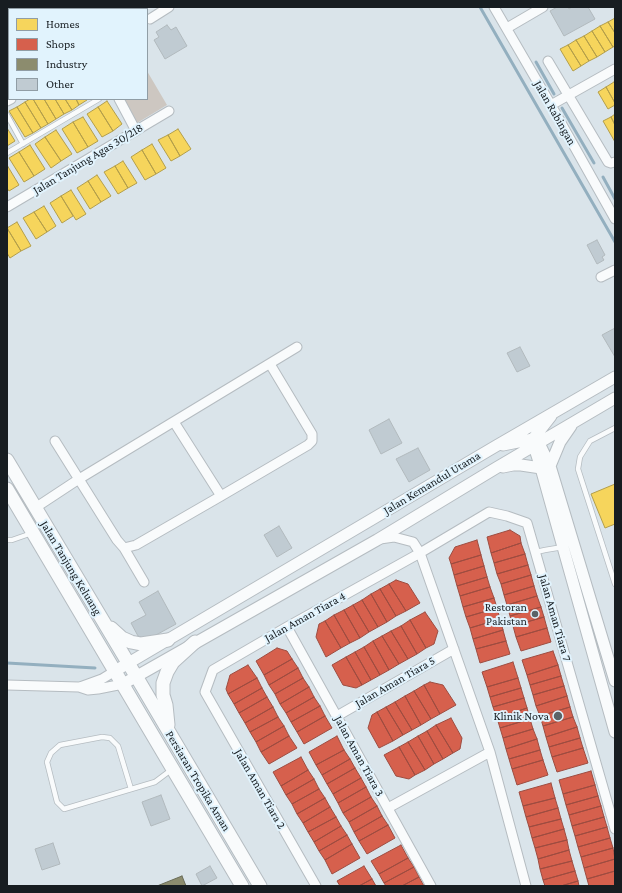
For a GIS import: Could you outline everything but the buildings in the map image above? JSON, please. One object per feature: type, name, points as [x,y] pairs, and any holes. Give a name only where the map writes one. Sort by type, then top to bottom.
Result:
[{"type":"main road","name":"Jalan Tanjung Keluang","points":[[7,460],[136,676]]},
{"type":"main road","name":"Jalan Tanjung Keluang","points":[[7,489],[123,684]]},
{"type":"main road","points":[[104,622],[122,638],[131,642],[141,644],[168,640]]},
{"type":"main road","points":[[168,730],[166,705],[163,695],[163,682],[173,662],[195,642]]},
{"type":"main road","name":"Persiaran Tropika Aman","points":[[136,676],[260,886]]},
{"type":"main road","name":"Persiaran Tropika Aman","points":[[123,684],[242,886]]},
{"type":"street","points":[[150,19],[169,7]]},
{"type":"street","name":"Jalan Rabingan","points":[[494,7],[615,219]]},
{"type":"street","points":[[507,28],[543,7]]},
{"type":"street","points":[[548,61],[608,162],[613,163]]},
{"type":"street","points":[[551,105],[615,70]]},
{"type":"street","points":[[120,100],[136,130]]},
{"type":"street","name":"Jalan Tanjung Agas 30/218","points":[[7,206],[169,111]]},
{"type":"street","points":[[601,277],[615,270]]},
{"type":"street","points":[[35,508],[297,347]]},
{"type":"street","points":[[124,548],[136,545],[222,496],[312,441],[312,434],[270,364]]},
{"type":"street","points":[[496,446],[615,376]]},
{"type":"street","name":"Jalan Kemandul Utama","points":[[123,684],[377,540],[535,443],[572,424],[615,398]]},
{"type":"street","points":[[554,412],[535,443],[546,467],[615,681]]},
{"type":"street","points":[[174,422],[222,496]]},
{"type":"street","points":[[572,424],[546,467],[563,547],[614,727]]},
{"type":"street","points":[[56,441],[144,582]]},
{"type":"street","name":"Jalan Kemandul Utama","points":[[115,671],[496,446],[535,443]]},
{"type":"street","points":[[496,468],[513,465],[546,467]]},
{"type":"street","name":"Jalan Aman Tiara 7","points":[[420,553],[489,512],[528,523],[615,829]]},
{"type":"street","points":[[377,540],[394,537],[413,542],[420,553],[490,752],[526,886]]},
{"type":"street","name":"Jalan Aman Tiara 4","points":[[205,692],[213,670],[420,553]]},
{"type":"street","name":"Jalan Aman Tiara 3","points":[[287,627],[431,886]]},
{"type":"street","name":"Jalan Aman Tiara 5","points":[[337,716],[454,649]]},
{"type":"street","points":[[79,688],[102,679],[115,671]]},
{"type":"street","points":[[7,685],[79,688],[88,690],[123,684]]},
{"type":"street","name":"Jalan Aman Tiara 2","points":[[205,692],[316,886]]},
{"type":"street","points":[[388,808],[490,752]]},
{"type":"lane","points":[[7,153],[97,100]]},
{"type":"lane","points":[[7,115],[23,144]]},
{"type":"lane","points":[[615,428],[590,441],[580,457],[578,469],[615,584]]},
{"type":"lane","points":[[7,540],[12,540],[33,532]]},
{"type":"lane","points":[[536,552],[563,547]]},
{"type":"lane","points":[[131,789],[118,746],[110,738],[102,737],[60,745],[51,752],[47,762],[57,802],[64,809],[155,782],[173,768]]},
{"type":"shaded area","points":[[148,73],[167,105],[137,123],[123,100],[148,100]]},
{"type":"waterway","points":[[480,7],[615,242]]},
{"type":"waterway","points":[[536,62],[554,94]]},
{"type":"waterway","points":[[562,108],[594,163]]},
{"type":"waterway","points":[[603,177],[615,199]]},
{"type":"waterway","points":[[7,663],[95,668]]},
{"type":"place","name":"Restoran Pakistan","points":[[535,614]]},
{"type":"place","name":"Klinik Nova","points":[[558,716]]}]
